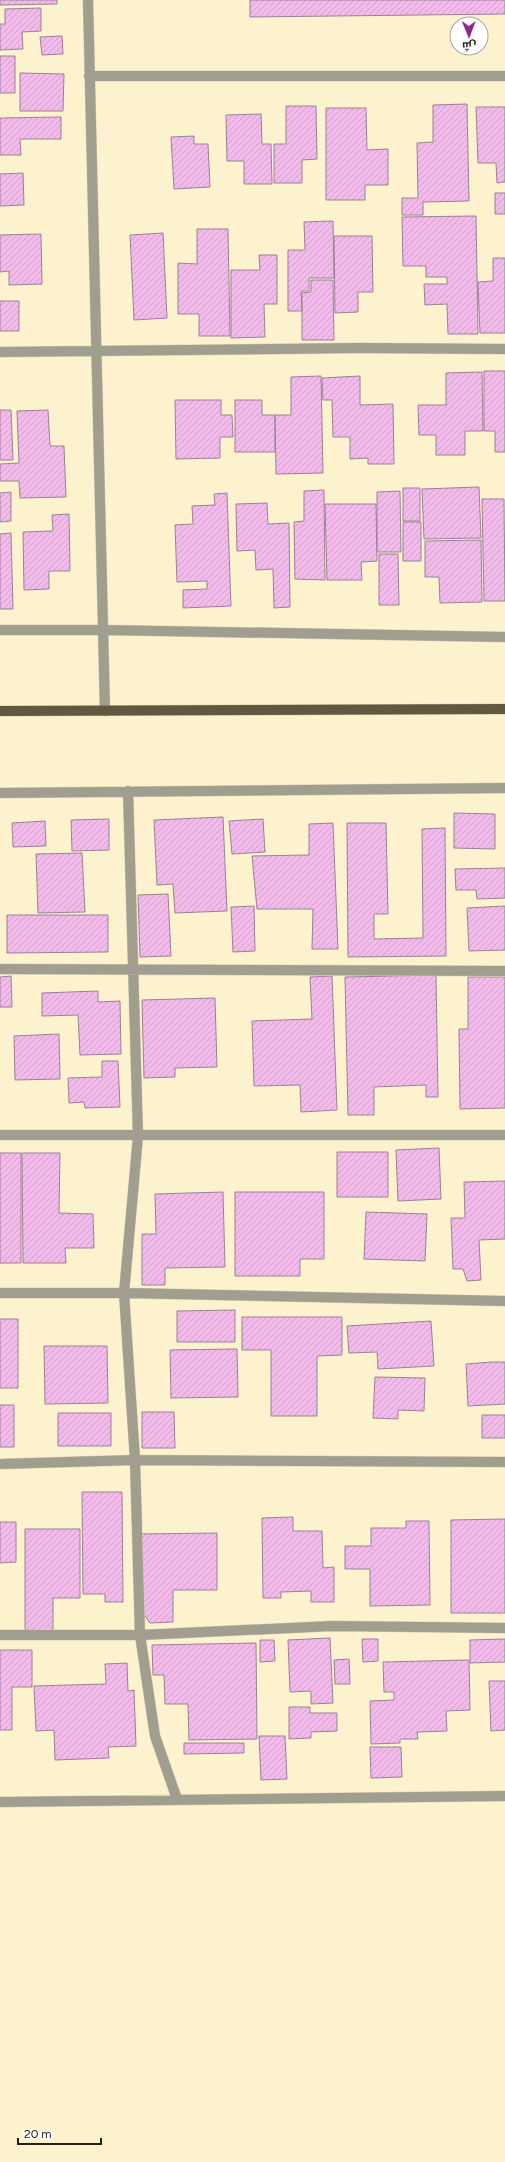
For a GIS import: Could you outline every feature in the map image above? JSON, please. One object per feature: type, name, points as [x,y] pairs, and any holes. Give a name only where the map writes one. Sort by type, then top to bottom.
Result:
[{"type":"main road","points":[[0,712],[505,709]]},
{"type":"street","points":[[88,0],[105,711]]},
{"type":"street","points":[[89,76],[505,76]]},
{"type":"street","points":[[0,352],[96,350],[505,349]]},
{"type":"street","points":[[0,630],[104,630],[505,637]]},
{"type":"street","points":[[0,793],[505,788]]},
{"type":"street","points":[[128,792],[138,1136],[124,1293],[135,1460],[140,1635],[155,1736],[177,1799]]},
{"type":"street","points":[[0,969],[133,968],[505,971]]},
{"type":"street","points":[[0,1135],[505,1135]]},
{"type":"street","points":[[0,1293],[124,1293],[505,1301]]},
{"type":"street","points":[[0,1464],[135,1460],[505,1462]]},
{"type":"street","points":[[0,1635],[140,1635],[332,1626],[505,1628]]},
{"type":"street","points":[[0,1802],[505,1796]]},
{"type":"building","points":[[0,0],[57,0],[57,4],[0,5]]},
{"type":"building","points":[[250,0],[505,0],[505,14],[250,17]]},
{"type":"building","points":[[41,8],[41,31],[22,32],[23,49],[0,50],[0,24],[5,24],[5,9]]},
{"type":"building","points":[[62,36],[63,54],[42,55],[40,37]]},
{"type":"building","points":[[0,56],[15,56],[15,93],[0,93]]},
{"type":"building","points":[[20,73],[64,74],[63,111],[20,111]]},
{"type":"building","points":[[467,104],[469,201],[423,202],[423,215],[402,215],[402,198],[418,198],[417,143],[433,142],[433,105]]},
{"type":"building","points":[[286,106],[316,106],[317,159],[302,160],[302,183],[274,183],[274,144],[286,144]]},
{"type":"building","points":[[476,107],[505,107],[505,182],[497,183],[496,163],[478,163]]},
{"type":"building","points":[[326,108],[366,108],[367,150],[388,149],[388,185],[365,185],[365,200],[326,200]]},
{"type":"building","points":[[261,114],[262,144],[271,144],[272,184],[244,184],[244,161],[227,161],[226,115]]},
{"type":"building","points":[[61,117],[61,139],[20,139],[21,155],[0,155],[0,118]]},
{"type":"building","points":[[194,136],[194,144],[208,144],[210,187],[174,189],[171,137]]},
{"type":"building","points":[[23,173],[24,205],[0,206],[0,174]]},
{"type":"building","points":[[495,193],[505,193],[505,214],[495,214]]},
{"type":"building","points":[[476,216],[478,334],[448,334],[447,304],[425,305],[424,284],[447,284],[447,277],[426,277],[426,266],[403,266],[402,217]]},
{"type":"building","points":[[333,221],[334,278],[309,278],[309,291],[301,291],[302,311],[288,311],[288,250],[305,250],[304,222]]},
{"type":"building","points":[[197,229],[228,229],[230,336],[199,336],[199,314],[178,314],[178,263],[197,264]]},
{"type":"building","points":[[163,233],[167,318],[134,320],[130,235]]},
{"type":"building","points":[[41,234],[42,284],[9,285],[9,271],[0,272],[0,235]]},
{"type":"building","points":[[334,236],[372,236],[373,292],[358,292],[358,312],[335,313]]},
{"type":"building","points":[[259,255],[277,255],[277,304],[264,304],[265,337],[231,338],[231,270],[260,270]]},
{"type":"building","points":[[493,258],[505,258],[505,333],[480,333],[478,282],[493,281]]},
{"type":"building","points":[[311,280],[333,280],[334,340],[302,340],[302,293],[311,292]]},
{"type":"building","points":[[0,301],[19,301],[19,331],[0,331]]},
{"type":"building","points":[[484,371],[505,371],[505,452],[495,452],[495,431],[484,431]]},
{"type":"building","points":[[482,372],[483,431],[465,431],[465,455],[436,455],[436,435],[419,435],[418,405],[446,405],[446,373]]},
{"type":"building","points":[[321,376],[323,473],[276,474],[275,415],[291,415],[291,377]]},
{"type":"building","points":[[360,376],[360,405],[393,404],[394,464],[368,464],[368,458],[350,459],[350,437],[333,437],[332,400],[323,400],[322,378]]},
{"type":"building","points":[[175,400],[221,400],[221,415],[232,415],[233,437],[220,437],[220,458],[176,459]]},
{"type":"building","points":[[235,400],[262,400],[262,415],[275,415],[275,452],[235,452]]},
{"type":"building","points":[[0,410],[11,410],[13,460],[0,460]]},
{"type":"building","points":[[48,410],[50,446],[64,446],[66,497],[20,498],[19,481],[0,481],[0,464],[19,463],[17,411]]},
{"type":"building","points":[[479,487],[481,538],[424,539],[422,489]]},
{"type":"building","points":[[403,488],[420,488],[420,521],[403,521]]},
{"type":"building","points":[[324,490],[325,580],[295,579],[294,522],[304,521],[304,491]]},
{"type":"building","points":[[400,491],[401,552],[377,552],[377,492]]},
{"type":"building","points":[[11,492],[11,521],[0,522],[0,493]]},
{"type":"building","points":[[227,493],[231,606],[183,608],[183,590],[207,589],[207,581],[177,582],[175,525],[193,524],[192,506],[215,505],[214,494]]},
{"type":"building","points":[[482,499],[504,499],[505,601],[484,601]]},
{"type":"building","points":[[267,503],[268,524],[289,523],[290,607],[274,608],[273,569],[256,570],[255,550],[237,551],[236,504]]},
{"type":"building","points":[[325,504],[376,504],[377,561],[361,562],[362,580],[327,580]]},
{"type":"building","points":[[69,514],[70,571],[49,571],[49,589],[24,590],[23,532],[53,531],[52,515]]},
{"type":"building","points":[[403,522],[421,522],[421,561],[403,561]]},
{"type":"building","points":[[11,533],[13,609],[0,609],[0,534]]},
{"type":"building","points":[[481,540],[482,602],[440,603],[439,577],[425,577],[425,541]]},
{"type":"building","points":[[379,554],[398,554],[399,605],[379,605]]},
{"type":"building","points":[[454,813],[495,814],[495,849],[454,848]]},
{"type":"building","points":[[223,817],[227,911],[175,913],[173,884],[157,885],[154,820]]},
{"type":"building","points":[[109,819],[109,850],[72,851],[71,820]]},
{"type":"building","points":[[263,819],[265,852],[232,854],[229,821]]},
{"type":"building","points":[[45,821],[46,846],[13,847],[12,823]]},
{"type":"building","points":[[333,823],[338,949],[312,949],[313,909],[257,909],[252,856],[309,855],[309,824]]},
{"type":"building","points":[[347,823],[386,823],[388,914],[374,914],[374,939],[423,938],[422,829],[445,828],[446,956],[348,957]]},
{"type":"building","points":[[82,853],[85,912],[38,913],[36,854]]},
{"type":"building","points":[[505,868],[505,898],[477,899],[476,890],[456,890],[455,869]]},
{"type":"building","points":[[168,894],[171,956],[140,957],[138,895]]},
{"type":"building","points":[[254,906],[255,951],[233,952],[231,907]]},
{"type":"building","points":[[505,906],[505,950],[469,951],[467,908]]},
{"type":"building","points":[[7,915],[108,915],[108,952],[7,953]]},
{"type":"building","points":[[436,975],[438,1097],[426,1097],[426,1085],[374,1087],[374,1115],[348,1115],[345,977]]},
{"type":"building","points":[[11,976],[12,1007],[0,1007],[0,977]]},
{"type":"building","points":[[332,976],[337,1110],[301,1112],[300,1085],[254,1086],[252,1021],[312,1019],[310,977]]},
{"type":"building","points":[[468,977],[505,977],[505,1108],[460,1109],[459,1029],[468,1029]]},
{"type":"building","points":[[98,991],[98,1002],[120,1001],[121,1054],[80,1055],[78,1015],[42,1016],[42,993]]},
{"type":"building","points":[[215,998],[217,1067],[175,1068],[175,1077],[144,1078],[142,1000]]},
{"type":"building","points":[[59,1034],[60,1079],[15,1080],[14,1036]]},
{"type":"building","points":[[102,1061],[118,1061],[120,1107],[85,1108],[84,1102],[69,1103],[68,1078],[102,1077]]},
{"type":"building","points":[[439,1148],[441,1199],[398,1201],[396,1150]]},
{"type":"building","points":[[337,1152],[388,1152],[388,1197],[337,1197]]},
{"type":"building","points":[[0,1153],[21,1153],[21,1263],[0,1263]]},
{"type":"building","points":[[22,1153],[60,1153],[59,1213],[93,1214],[94,1248],[65,1248],[66,1263],[23,1263]]},
{"type":"building","points":[[505,1181],[505,1239],[479,1240],[481,1280],[467,1281],[463,1269],[453,1269],[451,1218],[465,1218],[464,1182]]},
{"type":"building","points":[[223,1192],[225,1267],[165,1268],[165,1285],[142,1285],[142,1234],[156,1234],[155,1194]]},
{"type":"building","points":[[235,1192],[324,1192],[324,1259],[300,1259],[300,1276],[235,1276]]},
{"type":"building","points":[[366,1212],[427,1214],[425,1261],[364,1259]]},
{"type":"building","points":[[235,1310],[235,1342],[177,1342],[177,1311]]},
{"type":"building","points":[[242,1317],[342,1317],[342,1355],[317,1356],[317,1416],[271,1416],[271,1350],[242,1350]]},
{"type":"building","points":[[0,1319],[18,1319],[18,1388],[0,1388]]},
{"type":"building","points":[[431,1321],[434,1366],[378,1369],[377,1352],[349,1353],[347,1326]]},
{"type":"building","points":[[44,1346],[107,1346],[108,1403],[45,1404]]},
{"type":"building","points":[[237,1349],[238,1397],[171,1398],[170,1350]]},
{"type":"building","points":[[505,1362],[505,1404],[468,1406],[466,1364]]},
{"type":"building","points":[[375,1377],[425,1378],[424,1411],[398,1410],[398,1419],[373,1418]]},
{"type":"building","points":[[0,1405],[14,1405],[14,1447],[0,1447]]},
{"type":"building","points":[[142,1412],[174,1412],[175,1448],[142,1448]]},
{"type":"building","points":[[58,1413],[111,1413],[111,1446],[58,1446]]},
{"type":"building","points":[[482,1415],[505,1415],[505,1438],[482,1438]]},
{"type":"building","points":[[82,1492],[122,1492],[123,1602],[105,1602],[105,1594],[83,1594]]},
{"type":"building","points":[[293,1517],[293,1531],[322,1531],[323,1568],[334,1567],[334,1602],[311,1602],[311,1591],[281,1592],[281,1598],[263,1598],[262,1518]]},
{"type":"building","points":[[505,1519],[505,1613],[451,1613],[451,1520]]},
{"type":"building","points":[[406,1521],[429,1521],[430,1605],[370,1606],[370,1569],[345,1569],[345,1546],[371,1546],[371,1528],[406,1528]]},
{"type":"building","points":[[0,1522],[16,1522],[16,1562],[0,1563]]},
{"type":"building","points":[[25,1529],[80,1529],[80,1598],[53,1598],[53,1631],[25,1630]]},
{"type":"building","points":[[217,1533],[217,1590],[173,1590],[173,1622],[150,1623],[140,1609],[139,1534]]},
{"type":"building","points":[[330,1638],[333,1703],[311,1704],[311,1691],[290,1692],[288,1640]]},
{"type":"building","points":[[362,1639],[378,1639],[378,1661],[363,1662]]},
{"type":"building","points":[[505,1639],[505,1662],[470,1663],[470,1640]]},
{"type":"building","points":[[260,1640],[274,1640],[275,1661],[260,1662]]},
{"type":"building","points":[[256,1643],[257,1739],[189,1740],[188,1704],[165,1704],[164,1675],[153,1675],[152,1645]]},
{"type":"building","points":[[0,1650],[32,1650],[32,1687],[12,1687],[12,1730],[0,1730]]},
{"type":"building","points":[[349,1659],[350,1684],[335,1684],[334,1660]]},
{"type":"building","points":[[469,1660],[470,1710],[446,1711],[447,1731],[417,1732],[418,1739],[400,1739],[400,1743],[371,1744],[370,1701],[394,1700],[394,1692],[384,1692],[383,1662]]},
{"type":"building","points":[[127,1663],[128,1691],[134,1690],[136,1746],[108,1747],[109,1758],[55,1760],[54,1730],[36,1731],[34,1686],[106,1684],[105,1664]]},
{"type":"building","points":[[489,1681],[505,1681],[505,1730],[491,1731]]},
{"type":"building","points":[[289,1707],[310,1707],[310,1713],[337,1713],[337,1731],[311,1732],[311,1738],[289,1739]]},
{"type":"building","points":[[259,1736],[285,1736],[287,1779],[261,1780]]},
{"type":"building","points":[[184,1743],[244,1743],[244,1753],[184,1754]]},
{"type":"building","points":[[370,1747],[401,1747],[402,1777],[371,1778]]}]
